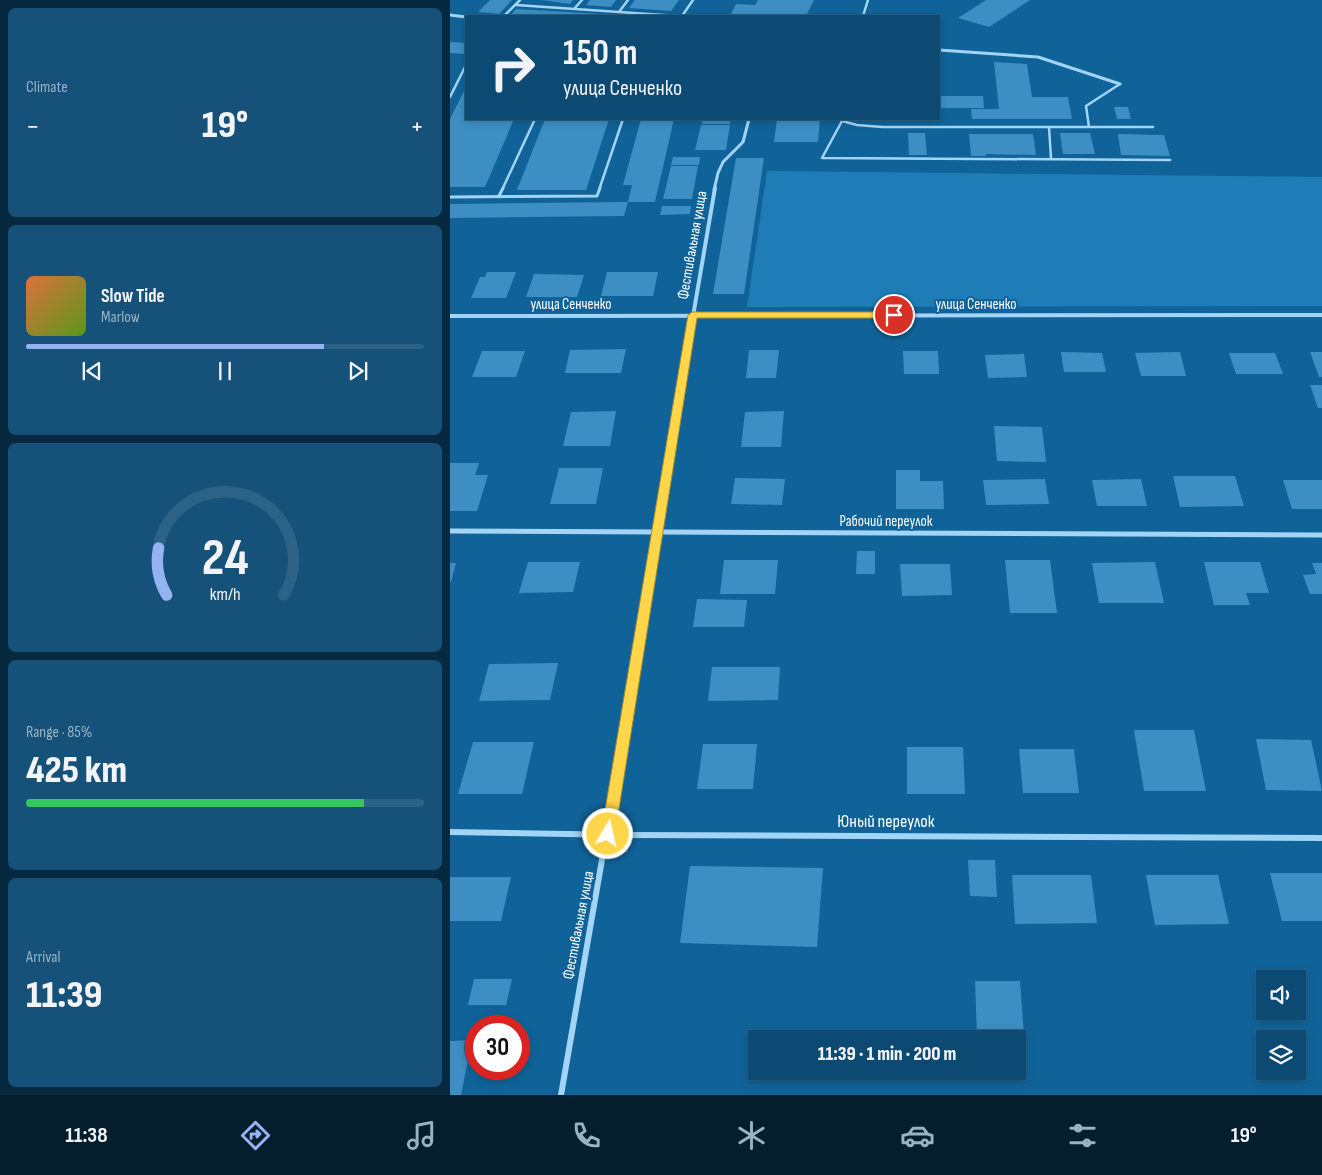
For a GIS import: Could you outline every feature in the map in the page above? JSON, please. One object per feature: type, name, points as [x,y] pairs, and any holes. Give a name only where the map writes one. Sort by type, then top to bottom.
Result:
[{"type":"street","points":[[450,15],[465,17]]},
{"type":"street","points":[[940,50],[1038,56],[1120,84]]},
{"type":"street","name":"Фестивальная улица","points":[[560,1095],[608,834],[692,315],[718,173],[723,162],[743,142],[749,120]]},
{"type":"street","name":"улица Сенченко","points":[[450,316],[1322,315]]},
{"type":"street","name":"Рабочий переулок","points":[[450,531],[1322,535]]},
{"type":"street","name":"Юный переулок","points":[[450,832],[1322,838]]},
{"type":"lane","points":[[505,15],[520,0]]},
{"type":"lane","points":[[574,9],[582,0]]},
{"type":"lane","points":[[619,12],[628,0]]},
{"type":"lane","points":[[683,15],[693,0]]},
{"type":"lane","points":[[863,15],[868,0]]},
{"type":"lane","points":[[516,5],[663,15]]},
{"type":"lane","points":[[450,97],[465,67]]},
{"type":"lane","points":[[1089,127],[1086,106],[1120,84]]},
{"type":"lane","points":[[499,196],[535,120]]},
{"type":"lane","points":[[450,197],[597,196],[623,120]]},
{"type":"lane","points":[[1153,127],[882,127],[857,125],[842,120],[822,158],[1170,160]]},
{"type":"lane","points":[[1049,126],[1051,158]]},
{"type":"shaded area","points":[[767,171],[1322,177],[1322,306],[747,307]]},
{"type":"building","points":[[490,0],[512,0],[499,14],[478,12]]},
{"type":"building","points":[[542,0],[573,0],[570,4]]},
{"type":"building","points":[[590,0],[616,0],[611,7],[586,5]]},
{"type":"building","points":[[635,0],[679,0],[671,11],[629,8]]},
{"type":"building","points":[[758,0],[814,0],[806,15],[731,14],[736,4],[755,5]]},
{"type":"building","points":[[986,0],[1030,0],[989,27],[958,18]]},
{"type":"building","points":[[516,9],[619,15],[511,15]]},
{"type":"building","points":[[450,42],[465,43],[465,54],[450,53]]},
{"type":"building","points":[[994,62],[1027,64],[1032,97],[1068,97],[1072,119],[972,119],[971,109],[999,109]]},
{"type":"building","points":[[465,89],[465,120],[514,120],[485,187],[450,187],[450,119]]},
{"type":"building","points":[[940,96],[983,96],[984,108],[940,108]]},
{"type":"building","points":[[1114,107],[1128,107],[1131,119],[1117,119]]},
{"type":"building","points":[[545,120],[609,120],[586,190],[517,190]]},
{"type":"building","points":[[641,120],[674,120],[655,202],[628,202],[632,185],[623,185]]},
{"type":"building","points":[[703,120],[730,120],[730,124],[702,124]]},
{"type":"building","points":[[777,120],[820,120],[818,142],[774,142]]},
{"type":"building","points":[[701,125],[730,125],[726,150],[695,150]]},
{"type":"building","points":[[908,133],[925,133],[927,155],[909,155]]},
{"type":"building","points":[[1060,133],[1090,133],[1095,154],[1063,154]]},
{"type":"building","points":[[969,134],[1033,134],[1036,155],[986,154],[986,156],[971,156]]},
{"type":"building","points":[[1118,134],[1164,135],[1170,156],[1121,155]]},
{"type":"building","points":[[673,157],[700,157],[699,165],[671,165]]},
{"type":"building","points":[[736,158],[764,158],[744,294],[713,294]]},
{"type":"building","points":[[671,166],[698,166],[692,199],[663,199]]},
{"type":"building","points":[[628,202],[624,216],[450,218],[450,204]]},
{"type":"building","points":[[662,206],[691,206],[690,214],[660,215]]},
{"type":"building","points":[[487,272],[516,272],[506,298],[471,298],[480,277],[485,277]]},
{"type":"building","points":[[607,272],[658,272],[653,296],[601,296]]},
{"type":"building","points":[[534,274],[584,275],[577,297],[526,297]]},
{"type":"building","points":[[626,349],[621,373],[565,373],[570,350]]},
{"type":"building","points":[[749,350],[779,350],[776,378],[746,378]]},
{"type":"building","points":[[482,351],[525,351],[516,377],[472,377]]},
{"type":"building","points":[[903,351],[938,351],[939,374],[904,374]]},
{"type":"building","points":[[1061,352],[1102,353],[1106,372],[1064,372]]},
{"type":"building","points":[[1180,352],[1186,376],[1141,376],[1135,353]]},
{"type":"building","points":[[1310,352],[1322,352],[1322,377],[1319,377]]},
{"type":"building","points":[[1229,353],[1275,353],[1283,374],[1236,374]]},
{"type":"building","points":[[1024,354],[1027,377],[988,378],[985,355]]},
{"type":"building","points":[[1310,385],[1322,385],[1322,408],[1318,408]]},
{"type":"building","points":[[616,411],[610,446],[563,446],[571,412]]},
{"type":"building","points":[[784,411],[781,447],[741,447],[745,412]]},
{"type":"building","points":[[994,426],[1042,427],[1046,462],[997,461]]},
{"type":"building","points":[[450,463],[479,463],[475,475],[488,475],[477,511],[450,511]]},
{"type":"building","points":[[559,468],[603,468],[596,504],[550,504]]},
{"type":"building","points":[[896,470],[920,470],[920,481],[943,481],[944,509],[896,509]]},
{"type":"building","points":[[1173,476],[1235,476],[1244,506],[1180,507]]},
{"type":"building","points":[[735,478],[785,479],[782,505],[731,504]]},
{"type":"building","points":[[1045,479],[1049,504],[986,505],[983,480]]},
{"type":"building","points":[[1141,479],[1147,506],[1097,506],[1092,480]]},
{"type":"building","points":[[1283,480],[1322,480],[1322,509],[1292,509]]},
{"type":"building","points":[[857,551],[875,551],[875,574],[856,574]]},
{"type":"building","points":[[724,560],[778,560],[775,594],[720,594]]},
{"type":"building","points":[[1005,560],[1050,560],[1057,613],[1010,613]]},
{"type":"building","points":[[528,562],[580,562],[573,592],[519,593]]},
{"type":"building","points":[[1155,562],[1164,603],[1099,603],[1092,563]]},
{"type":"building","points":[[1204,562],[1260,562],[1269,593],[1246,593],[1250,605],[1214,605]]},
{"type":"building","points":[[450,563],[456,563],[451,582],[450,582]]},
{"type":"building","points":[[1312,563],[1322,563],[1322,594],[1310,594],[1303,575],[1316,574]]},
{"type":"building","points":[[900,564],[950,564],[952,595],[902,596]]},
{"type":"building","points":[[697,599],[747,600],[744,627],[693,627]]},
{"type":"building","points":[[558,663],[550,700],[479,701],[489,664]]},
{"type":"building","points":[[712,667],[780,667],[778,700],[708,701]]},
{"type":"building","points":[[1134,730],[1194,730],[1206,791],[1144,791]]},
{"type":"building","points":[[1256,739],[1311,740],[1322,791],[1266,790]]},
{"type":"building","points":[[473,742],[534,742],[522,794],[458,794]]},
{"type":"building","points":[[703,744],[757,744],[753,789],[697,789]]},
{"type":"building","points":[[907,747],[963,747],[965,794],[907,794]]},
{"type":"building","points":[[1019,749],[1074,749],[1079,793],[1023,793]]},
{"type":"building","points":[[968,860],[995,860],[997,897],[970,896]]},
{"type":"building","points":[[690,866],[823,868],[817,947],[680,943]]},
{"type":"building","points":[[1270,873],[1322,873],[1322,921],[1282,921]]},
{"type":"building","points":[[1012,875],[1091,875],[1097,923],[1015,924]]},
{"type":"building","points":[[1146,875],[1218,875],[1229,924],[1155,925]]},
{"type":"building","points":[[450,877],[511,877],[501,921],[450,921]]},
{"type":"building","points":[[474,979],[512,979],[506,1005],[468,1005]]},
{"type":"building","points":[[975,981],[1020,981],[1024,1030],[977,1030]]},
{"type":"building","points":[[465,1040],[465,1075],[461,1095],[450,1095],[450,1041]]},
{"type":"route","points":[[608,834],[692,315],[894,315]]}]
